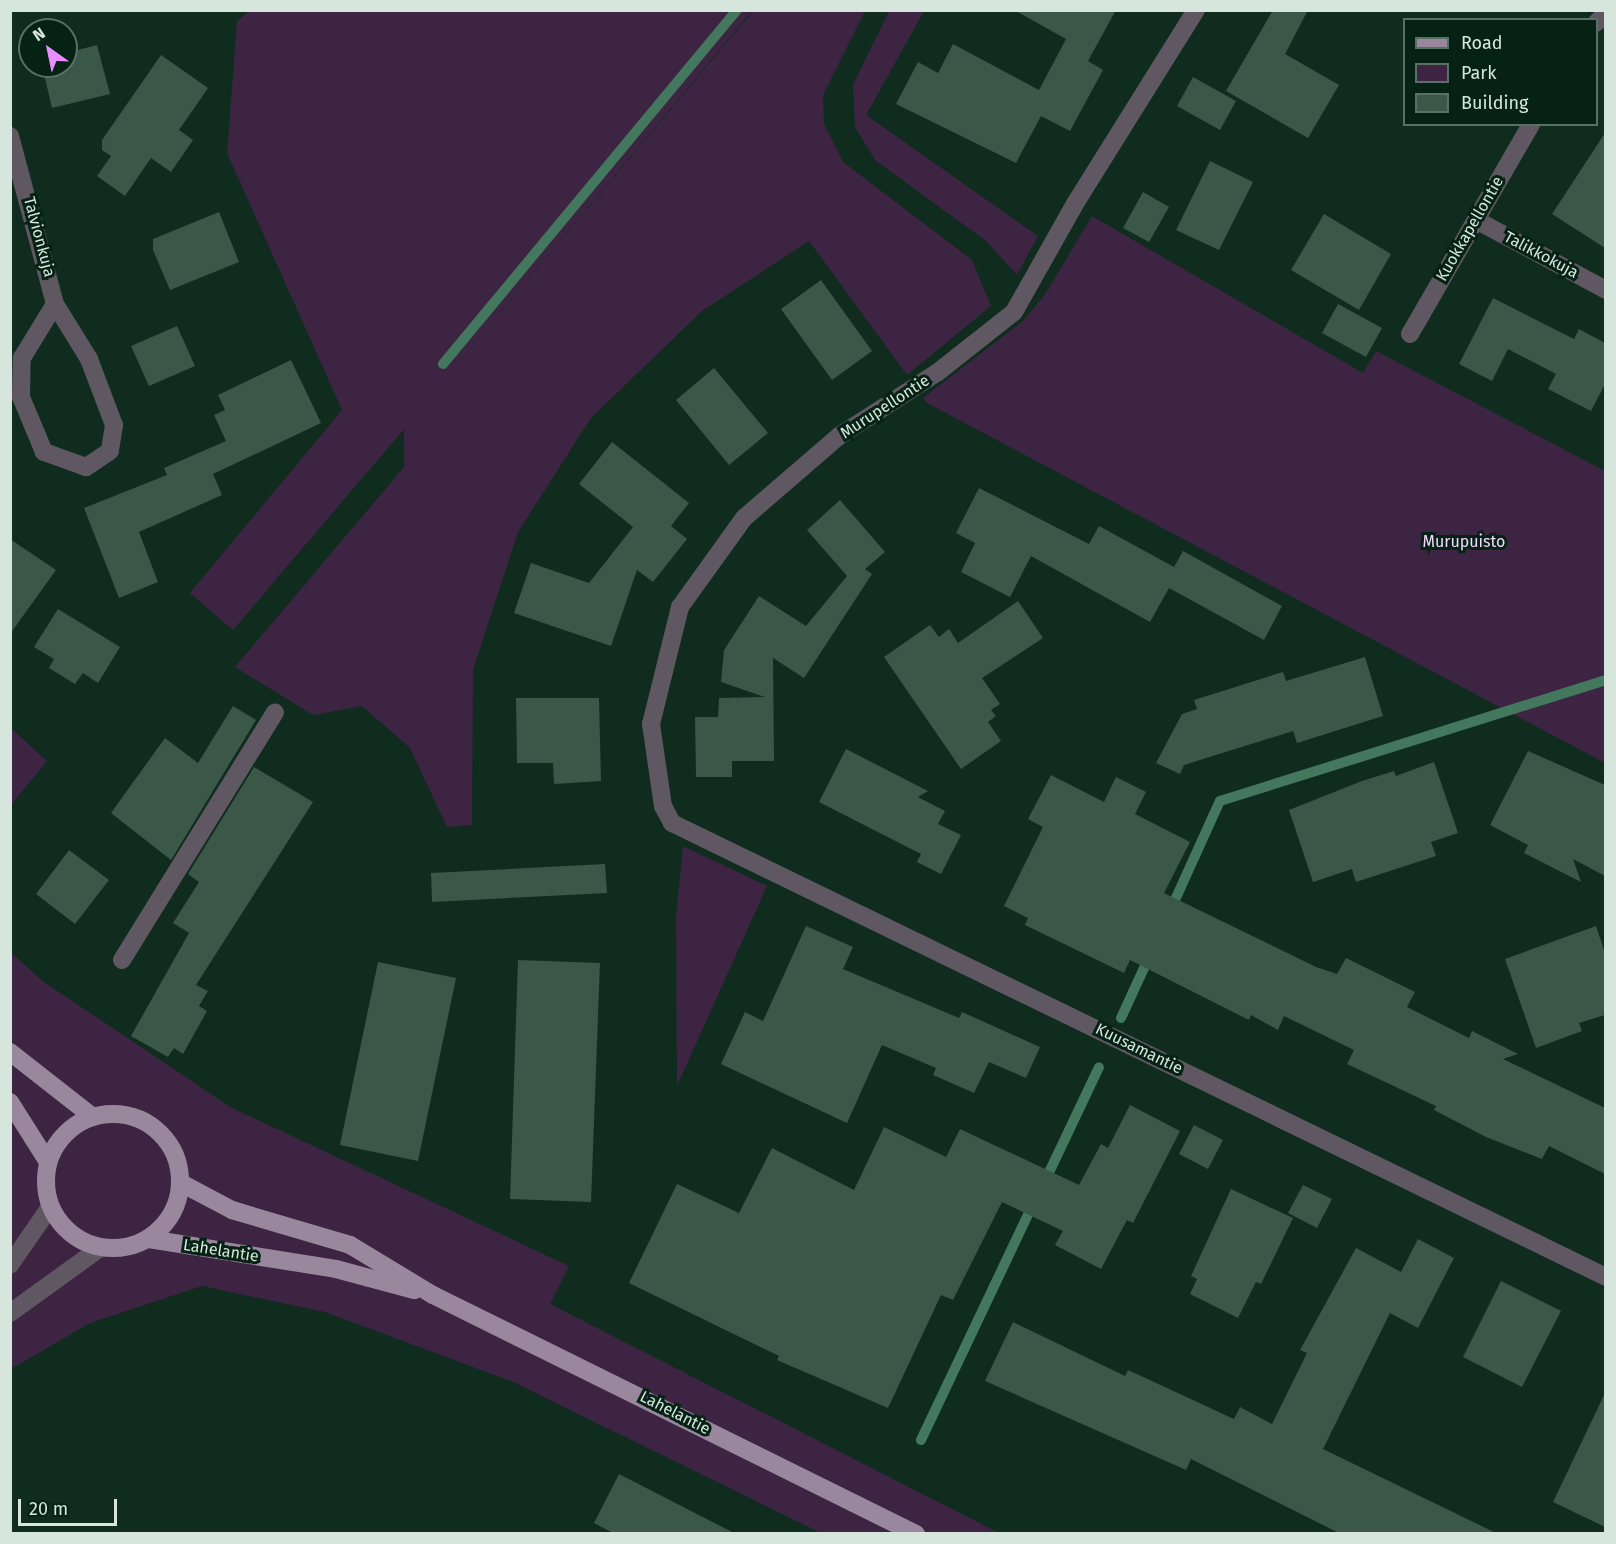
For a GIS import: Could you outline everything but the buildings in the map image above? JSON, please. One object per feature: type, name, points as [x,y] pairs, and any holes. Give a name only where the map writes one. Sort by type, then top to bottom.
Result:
[{"type":"main road","points":[[10,1052],[93,1117]]},
{"type":"main road","points":[[10,1101],[48,1162]]},
{"type":"main road","points":[[114,1114],[135,1117],[154,1127],[169,1143],[178,1162],[181,1183],[172,1215],[149,1239],[125,1248],[100,1248],[70,1234],[50,1207],[45,1185],[48,1162],[65,1134],[93,1117],[114,1114]]},
{"type":"main road","name":"Lahelantie","points":[[181,1183],[232,1210],[350,1245],[433,1295],[916,1533]]},
{"type":"main road","name":"Lahelantie","points":[[149,1239],[336,1269],[433,1295]]},
{"type":"street","name":"Murupellontie","points":[[672,823],[663,806],[651,724],[680,607],[744,518],[838,436],[938,372],[1014,312],[1076,202],[1196,10]]},
{"type":"street","name":"Kuokkapellontie","points":[[1410,334],[1530,126]]},
{"type":"street","name":"Talvionkuja","points":[[10,136],[55,304],[89,359],[114,425],[110,451],[86,467],[45,452],[21,398],[22,358],[55,304]]},
{"type":"street","name":"Talikkokuja","points":[[1476,220],[1605,290]]},
{"type":"street","points":[[122,960],[275,712]]},
{"type":"street","name":"Kuusamantie","points":[[672,823],[1605,1277]]},
{"type":"street","points":[[10,1264],[50,1207]]},
{"type":"street","points":[[10,1312],[100,1248]]},
{"type":"green space","points":[[251,10],[752,11],[419,410],[753,11],[865,11],[823,95],[824,124],[843,162],[972,260],[991,306],[907,375],[809,241],[702,311],[591,418],[518,532],[473,670],[472,825],[447,827],[410,748],[362,706],[313,715],[235,667],[404,467],[404,429],[233,630],[190,593],[342,410],[227,153],[237,21]]},
{"type":"green space","points":[[889,11],[924,11],[866,115],[1038,236],[1017,275],[986,241],[875,160],[855,127],[853,85]]},
{"type":"green space","name":"Murupuisto","points":[[1092,216],[1363,373],[1376,351],[1605,471],[1605,763],[927,403],[923,398],[1023,321],[1046,293]]},
{"type":"green space","points":[[11,728],[47,761],[11,805]]},
{"type":"green space","points":[[683,846],[767,886],[677,1086],[676,916]]},
{"type":"green space","points":[[10,952],[44,982],[232,1108],[569,1266],[550,1304],[999,1533],[821,1533],[511,1381],[325,1312],[202,1286],[90,1323],[11,1369]]},
{"type":"waterway","points":[[443,364],[737,10]]},
{"type":"waterway","points":[[1170,911],[1220,801],[1606,680]]},
{"type":"waterway","points":[[1121,1018],[1150,955]]},
{"type":"waterway","points":[[1044,1183],[1099,1067]]},
{"type":"waterway","points":[[921,1440],[1034,1202]]}]
